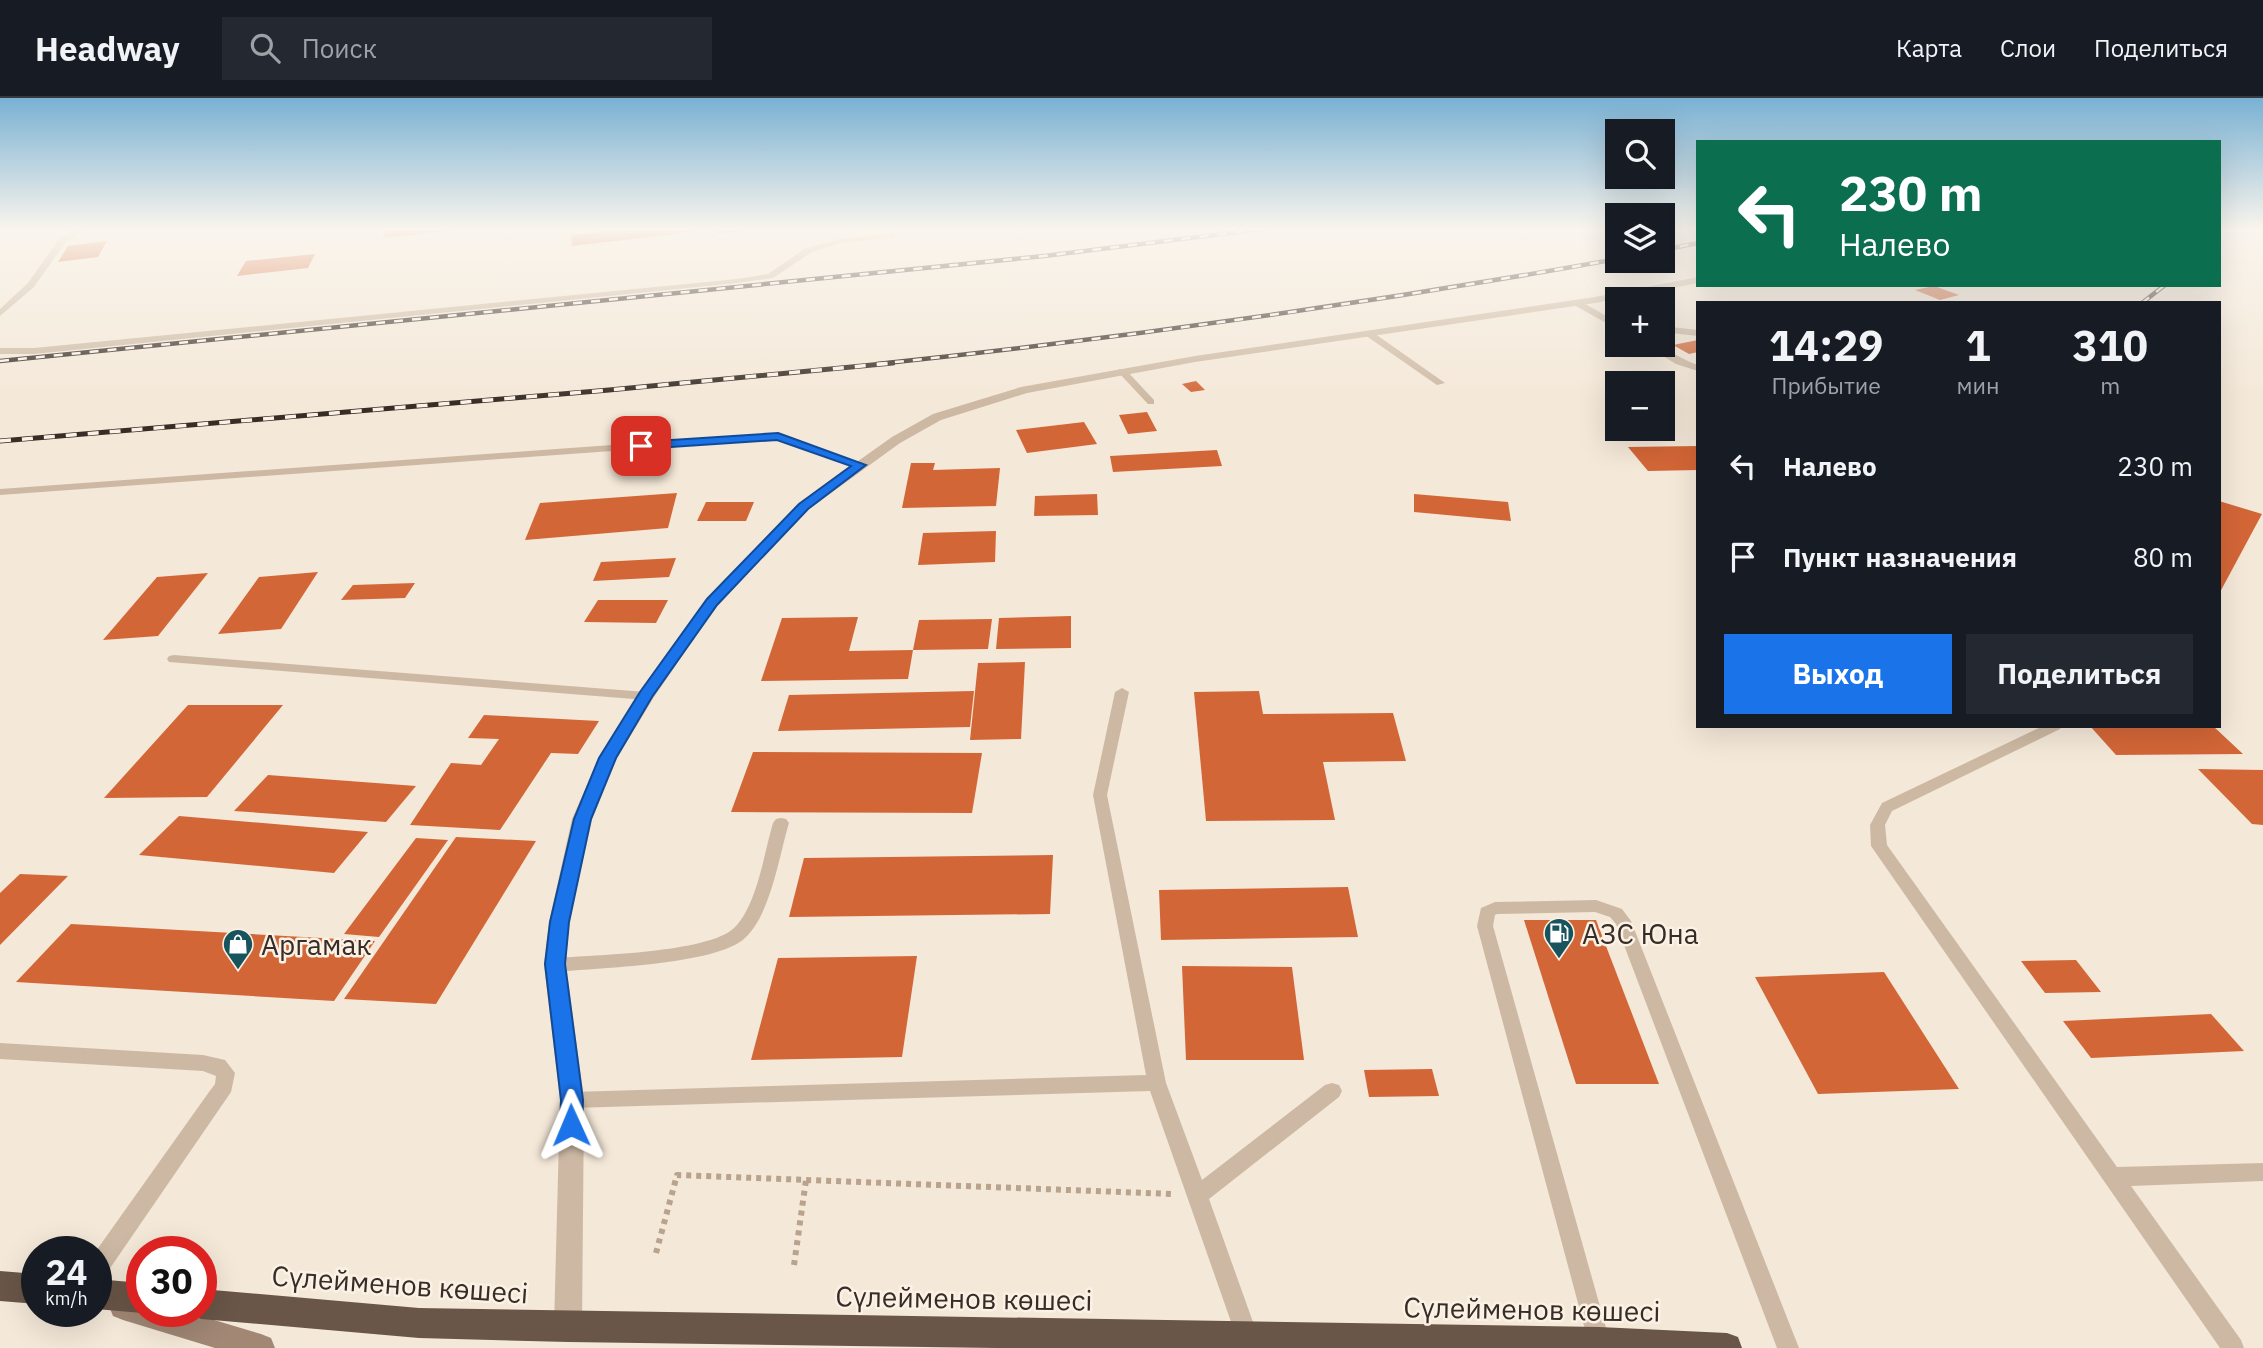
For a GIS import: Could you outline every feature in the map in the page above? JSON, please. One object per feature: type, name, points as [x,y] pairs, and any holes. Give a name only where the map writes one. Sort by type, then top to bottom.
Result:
[{"type":"highway","points":[[0,1286],[21,1288]]},
{"type":"highway","name":"Сүлейменов көшесі","points":[[217,1305],[419,1323],[568,1327],[709,1338],[1238,1336],[1599,1342],[1727,1348]]},
{"type":"main road","points":[[112,1301],[261,1348]]},
{"type":"main road","points":[[1166,1348],[1238,1336]]},
{"type":"street","points":[[568,1327],[572,1100],[555,964],[559,922],[582,819],[608,758],[646,696],[712,602],[804,506],[860,465],[937,417],[971,404],[1122,371],[1368,332],[1577,303],[1665,286]]},
{"type":"lane","points":[[0,313],[30,286]]},
{"type":"lane","points":[[0,351],[62,348],[683,286]]},
{"type":"lane","points":[[1577,303],[1605,319]]},
{"type":"lane","points":[[1675,330],[1696,333]]},
{"type":"lane","points":[[1368,332],[1440,383]]},
{"type":"lane","points":[[1670,357],[1696,367]]},
{"type":"lane","points":[[1122,371],[1151,402]]},
{"type":"lane","points":[[0,492],[778,436],[860,465]]},
{"type":"lane","points":[[174,659],[646,696]]},
{"type":"lane","points":[[1122,692],[1100,795],[1157,1083],[1198,1195],[1238,1336]]},
{"type":"lane","points":[[2051,728],[1887,807],[1878,817],[1875,831],[1879,846],[2233,1348]]},
{"type":"lane","points":[[555,964],[703,950],[738,936],[755,909],[781,823]]},
{"type":"lane","points":[[1599,1342],[1485,926],[1487,912],[1495,908],[1596,906],[1616,913],[1623,920],[1788,1348]]},
{"type":"lane","points":[[0,1051],[203,1063],[218,1066],[226,1073],[224,1086],[112,1247]]},
{"type":"lane","points":[[572,1100],[1157,1083]]},
{"type":"lane","points":[[1198,1195],[1332,1091]]},
{"type":"lane","points":[[2112,1177],[2263,1172]]},
{"type":"path","points":[[656,1253],[677,1175],[1198,1195]]},
{"type":"path","points":[[794,1265],[806,1181]]},
{"type":"building","points":[[1937,287],[1959,295],[1940,300],[1915,290]]},
{"type":"building","points":[[1696,340],[1696,352],[1689,354],[1675,345]]},
{"type":"building","points":[[1196,381],[1205,390],[1191,392],[1182,384]]},
{"type":"building","points":[[1147,412],[1157,431],[1128,434],[1119,415]]},
{"type":"building","points":[[1084,422],[1097,444],[1027,453],[1016,430]]},
{"type":"building","points":[[1696,446],[1696,470],[1648,471],[1628,447]]},
{"type":"building","points":[[1217,450],[1222,466],[1113,472],[1110,456]]},
{"type":"building","points":[[911,463],[935,463],[933,470],[1000,468],[996,506],[902,508]]},
{"type":"building","points":[[677,493],[668,528],[525,540],[540,503]]},
{"type":"building","points":[[1097,494],[1098,515],[1034,516],[1035,496]]},
{"type":"building","points":[[1414,494],[1508,502],[1511,521],[1414,512]]},
{"type":"building","points":[[706,502],[754,502],[746,521],[697,521]]},
{"type":"building","points":[[2221,502],[2262,514],[2221,590]]},
{"type":"building","points":[[996,531],[995,562],[918,565],[923,533]]},
{"type":"building","points":[[676,558],[669,577],[593,581],[601,562]]},
{"type":"building","points":[[318,572],[281,629],[218,634],[259,577]]},
{"type":"building","points":[[208,573],[158,636],[103,640],[157,577]]},
{"type":"building","points":[[415,583],[405,598],[341,600],[353,585]]},
{"type":"building","points":[[598,600],[668,600],[656,623],[584,622]]},
{"type":"building","points":[[1071,616],[1071,648],[996,649],[999,618]]},
{"type":"building","points":[[858,617],[849,651],[913,650],[908,679],[761,681],[782,618]]},
{"type":"building","points":[[992,619],[988,649],[913,650],[919,620]]},
{"type":"building","points":[[1025,662],[1021,739],[970,740],[978,663]]},
{"type":"building","points":[[974,691],[970,727],[778,731],[789,695]]},
{"type":"building","points":[[1259,691],[1263,714],[1393,713],[1406,761],[1323,762],[1335,820],[1206,821],[1194,692]]},
{"type":"building","points":[[188,705],[283,705],[207,797],[104,798]]},
{"type":"building","points":[[484,715],[599,721],[578,754],[551,753],[500,830],[410,825],[451,763],[481,765],[499,739],[468,738]]},
{"type":"building","points":[[2092,728],[2215,728],[2243,754],[2116,755]]},
{"type":"building","points":[[753,752],[982,753],[972,813],[731,812]]},
{"type":"building","points":[[2198,769],[2263,770],[2263,825],[2252,824]]},
{"type":"building","points":[[268,775],[416,786],[386,822],[234,811]]},
{"type":"building","points":[[179,816],[368,832],[334,873],[139,855]]},
{"type":"building","points":[[456,837],[536,841],[436,1004],[344,999]]},
{"type":"building","points":[[416,838],[448,840],[379,937],[344,934]]},
{"type":"building","points":[[1053,855],[1050,914],[789,917],[804,858]]},
{"type":"building","points":[[20,874],[68,876],[0,945],[0,893]]},
{"type":"building","points":[[1348,887],[1358,937],[1161,940],[1159,890]]},
{"type":"building","points":[[1524,920],[1596,920],[1659,1084],[1576,1084]]},
{"type":"building","points":[[71,924],[375,941],[334,1001],[16,982]]},
{"type":"building","points":[[917,956],[902,1057],[751,1060],[778,958]]},
{"type":"building","points":[[2076,960],[2101,992],[2045,993],[2021,961]]},
{"type":"building","points":[[1182,966],[1292,967],[1304,1060],[1186,1060]]},
{"type":"building","points":[[1884,972],[1959,1089],[1818,1094],[1755,977]]},
{"type":"building","points":[[2211,1014],[2244,1051],[2091,1058],[2063,1021]]},
{"type":"building","points":[[1432,1069],[1439,1096],[1369,1097],[1364,1070]]},
{"type":"railway","points":[[0,361],[742,286]]},
{"type":"railway","points":[[877,364],[1063,343],[1454,286]]},
{"type":"railway","points":[[2145,301],[2162,287]]},
{"type":"railway","points":[[0,441],[609,390],[893,363]]},
{"type":"place","name":"АЗС Юна","points":[[1559,960]]},
{"type":"place","name":"Аргамак","points":[[238,971]]},
{"type":"route","points":[[571,1125],[572,1100],[555,964],[559,922],[582,819],[608,758],[646,696],[712,602],[804,506],[860,465],[778,436],[641,446]]}]
